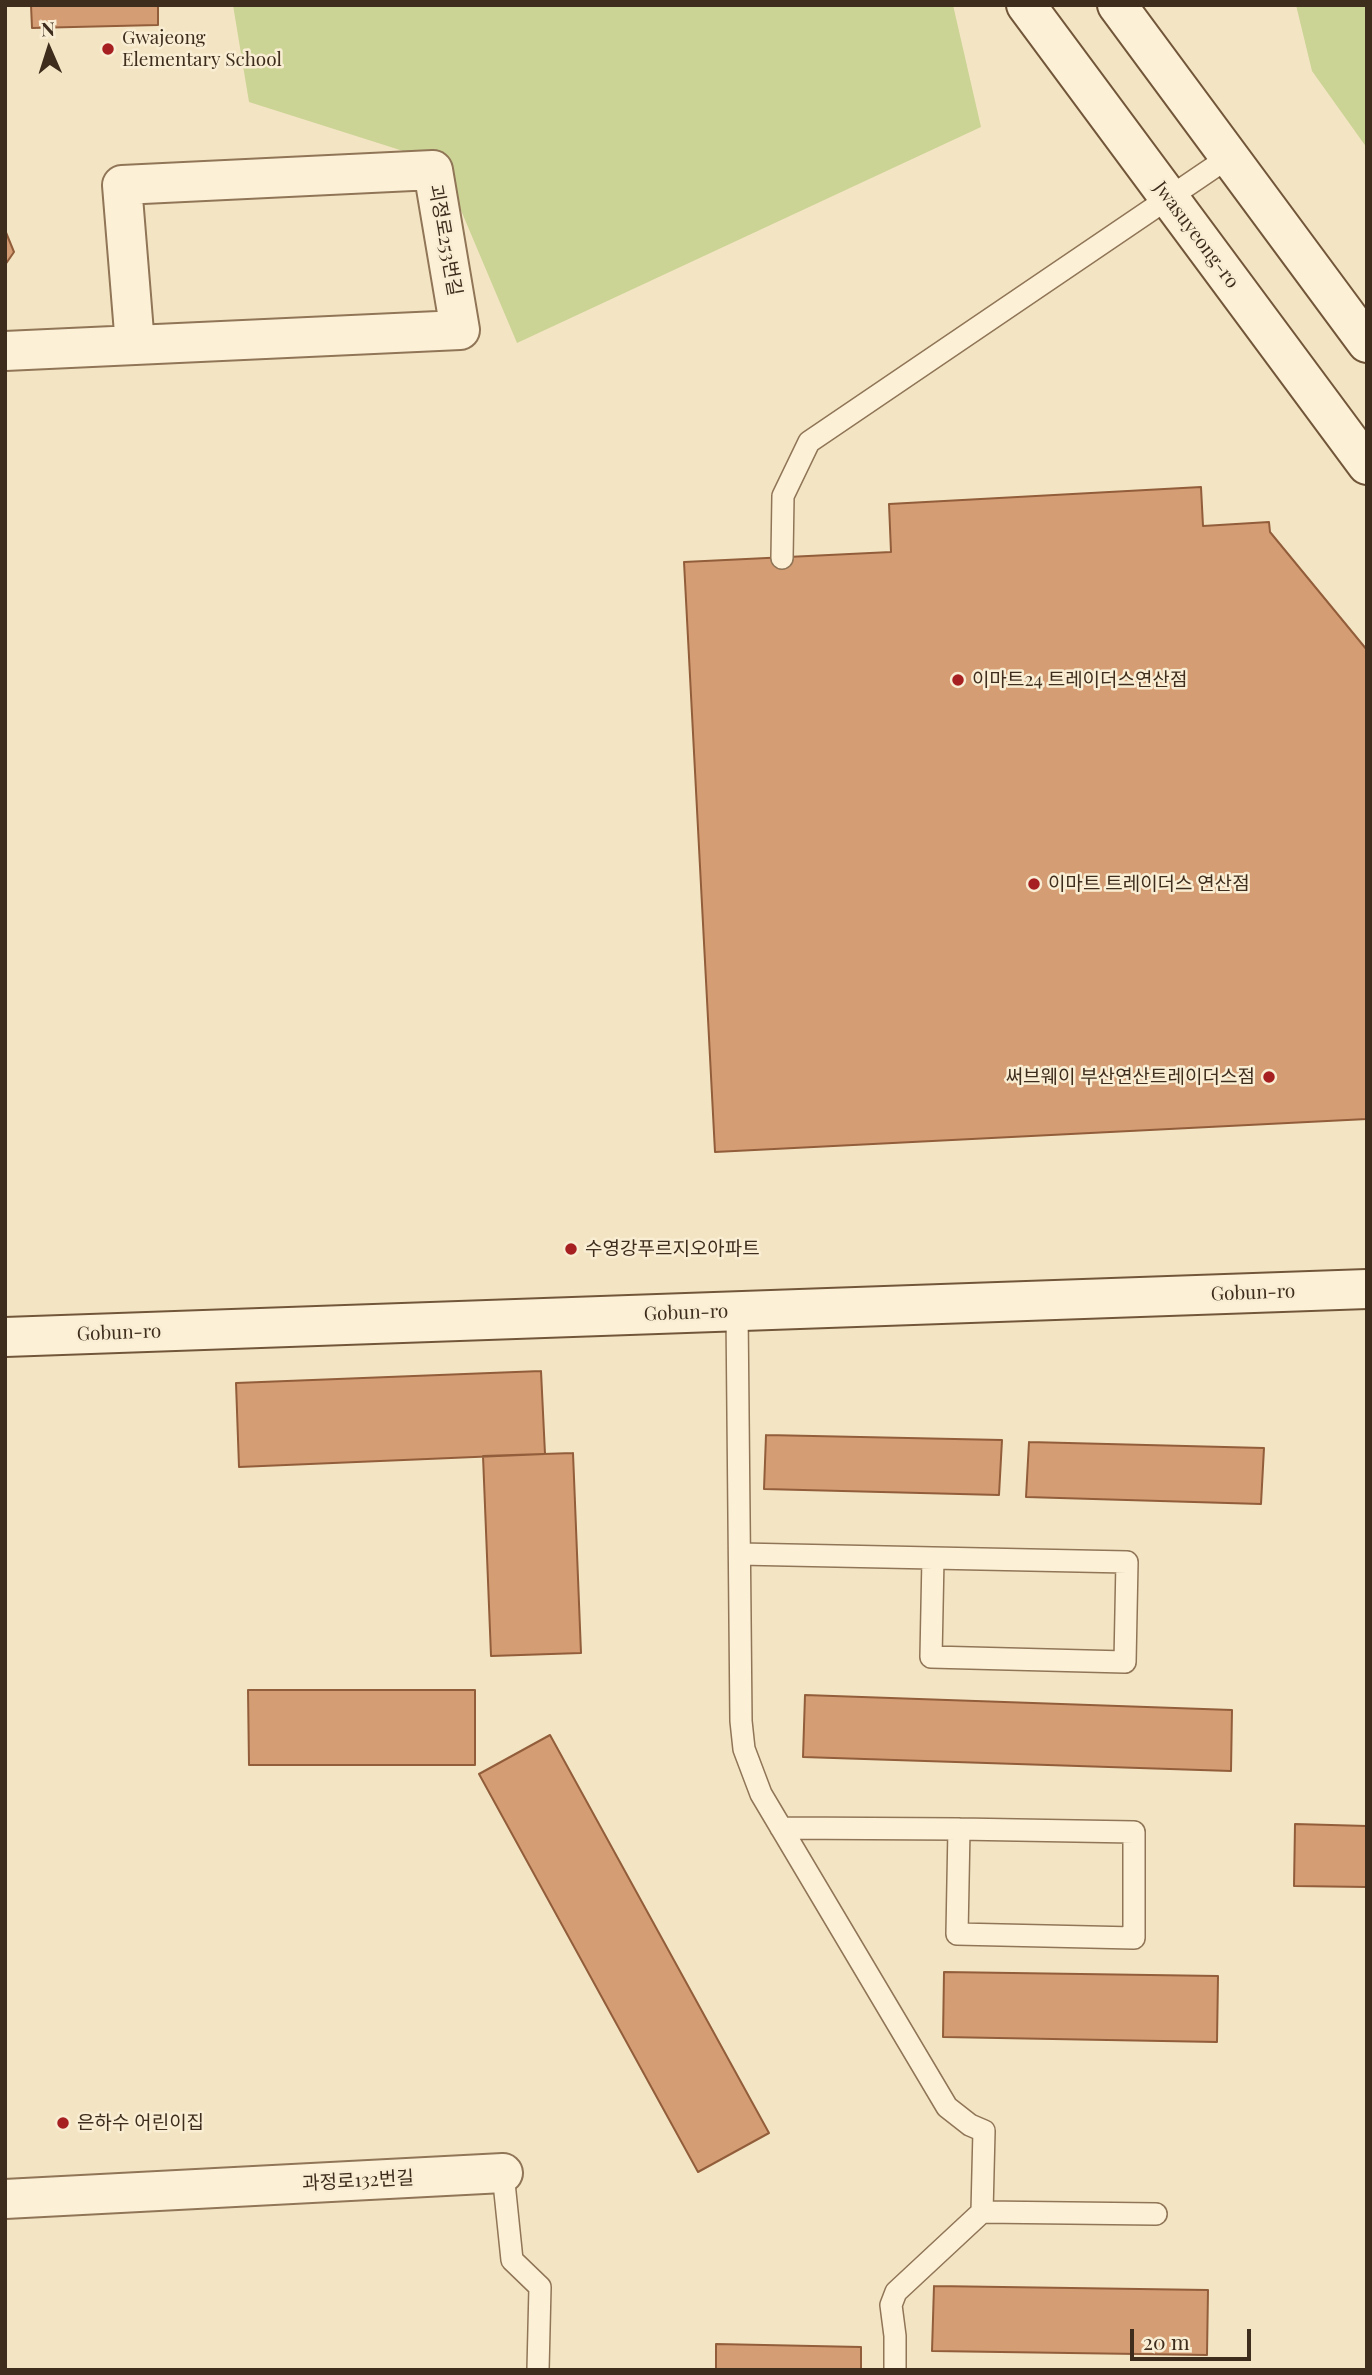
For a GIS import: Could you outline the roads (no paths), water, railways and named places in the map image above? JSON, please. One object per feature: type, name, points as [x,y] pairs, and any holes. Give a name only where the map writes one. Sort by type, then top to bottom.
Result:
[{"type":"main road","name":"Jwasuyeong-ro","points":[[1026,5],[1367,465]]},
{"type":"main road","points":[[1117,5],[1367,343]]},
{"type":"main road","name":"괴정로253번길","points":[[5,351],[135,345],[460,330],[433,170],[122,185],[135,345]]},
{"type":"main road","name":"Gobun-ro","points":[[5,1337],[1367,1289]]},
{"type":"main road","name":"과정로132번길","points":[[5,2199],[503,2173]]},
{"type":"lane","points":[[782,558],[783,496],[808,442],[1229,156]]},
{"type":"lane","points":[[737,1311],[741,1721],[744,1749],[761,1794],[947,2106],[970,2125],[984,2131],[982,2212]]},
{"type":"lane","points":[[740,1554],[933,1558],[1126,1562],[1125,1662],[931,1657],[933,1558]]},
{"type":"lane","points":[[781,1828],[959,1829],[1134,1832],[1134,1938],[957,1934],[959,1829]]},
{"type":"lane","name":"과정로132번길","points":[[503,2173],[512,2260],[540,2287],[538,2370]]},
{"type":"lane","points":[[895,2370],[891,2305],[896,2292],[982,2212],[1156,2214]]},
{"type":"place","name":"Gwajeong Elementary School","points":[[108,49]]},
{"type":"place","name":"이마트24 트레이더스연산점","points":[[958,680]]},
{"type":"place","name":"이마트 트레이더스 연산점","points":[[1034,884]]},
{"type":"place","name":"써브웨이 부산연산트레이더스점","points":[[1269,1077]]},
{"type":"place","name":"수영강푸르지오아파트","points":[[571,1249]]},
{"type":"place","name":"은하수 어린이집","points":[[63,2123]]}]
